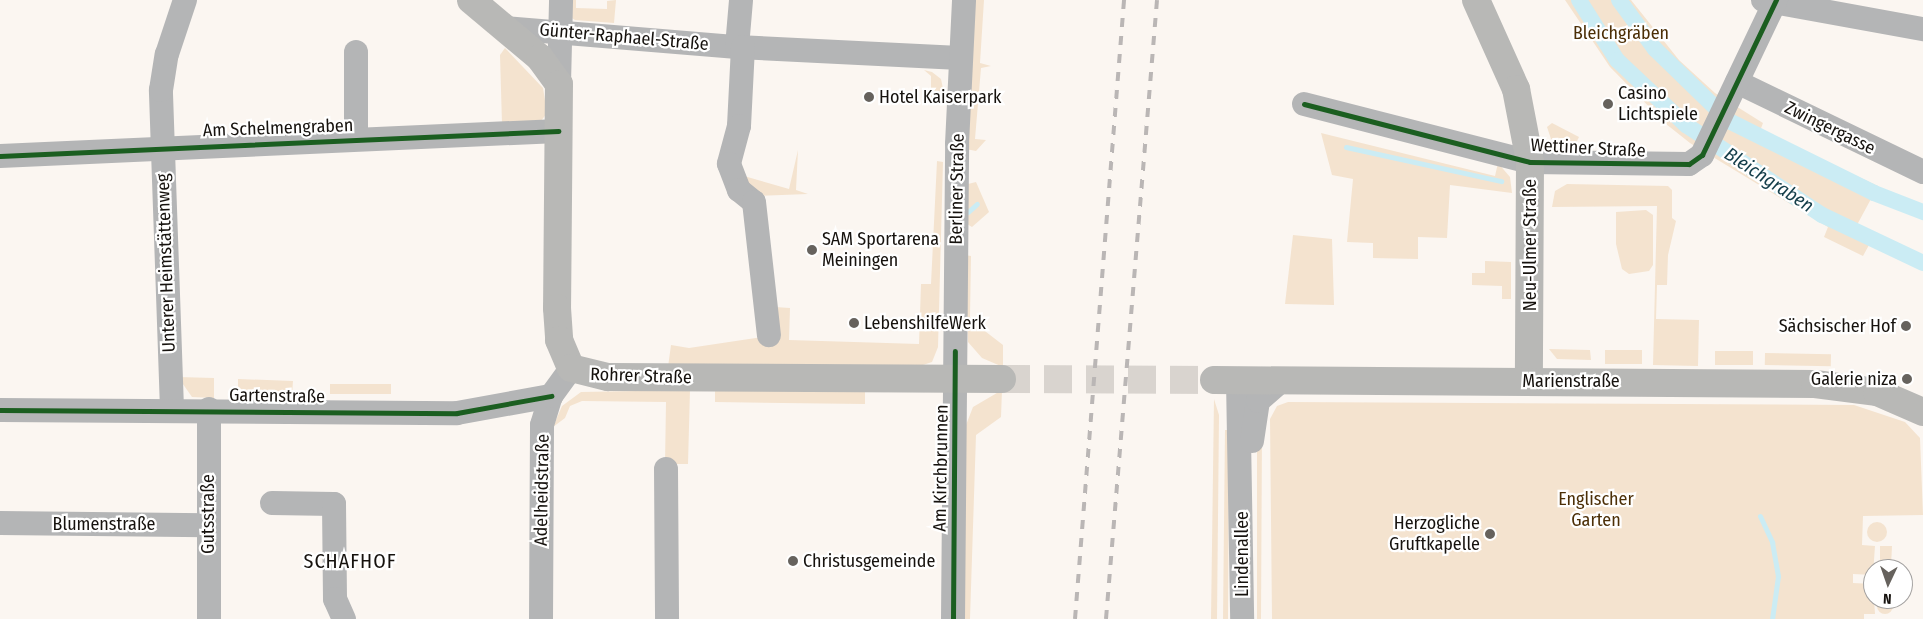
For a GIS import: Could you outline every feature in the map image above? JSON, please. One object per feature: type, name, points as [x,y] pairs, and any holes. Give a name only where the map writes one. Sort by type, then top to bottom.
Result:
[{"type":"main road","points":[[471,0],[540,58],[559,84]]},
{"type":"main road","name":"Neu-Ulmer Straße","points":[[1476,0],[1516,89],[1530,162],[1529,380]]},
{"type":"main road","name":"Rohrer Straße","points":[[559,84],[557,308],[559,340],[571,368],[608,378],[1002,379]]},
{"type":"main road","name":"Marienstraße","points":[[1226,380],[1529,380],[1838,385],[1898,398],[1923,412]]},
{"type":"street","name":"Unterer Heimstättenweg","points":[[172,409],[161,147],[164,63],[186,0]]},
{"type":"street","points":[[559,84],[560,0]]},
{"type":"street","points":[[741,0],[739,126],[729,164],[739,190],[754,202],[769,335]]},
{"type":"street","name":"Berliner Straße","points":[[956,378],[957,163],[960,58],[964,0]]},
{"type":"street","points":[[1720,117],[1771,2],[1923,29]]},
{"type":"street","name":"Günter-Raphael-Straße","points":[[505,28],[740,47],[960,58]]},
{"type":"street","name":"Am Schelmengraben","points":[[356,52],[356,138]]},
{"type":"street","name":"Wettiner Straße","points":[[1304,104],[1530,162],[1683,165],[1720,117]]},
{"type":"street","name":"Zwingergasse","points":[[1720,117],[1923,172]]},
{"type":"street","name":"Am Schelmengraben","points":[[0,156],[356,138],[558,131]]},
{"type":"street","name":"Adelheidstraße","points":[[540,619],[542,432],[551,396],[571,368]]},
{"type":"street","name":"Am Kirchbrunnen","points":[[953,619],[956,378]]},
{"type":"street","name":"Lindenallee","points":[[1226,380],[1242,490],[1242,619]]},
{"type":"street","name":"Lindenallee","points":[[1242,490],[1252,448],[1254,410],[1265,392],[1282,380]]},
{"type":"street","name":"Gartenstraße","points":[[0,410],[209,409],[458,413],[551,396]]},
{"type":"street","name":"Gutsstraße","points":[[208,619],[209,409]]},
{"type":"street","points":[[666,469],[666,619]]},
{"type":"street","points":[[272,503],[334,504],[335,599],[344,619]]},
{"type":"street","name":"Blumenstraße","points":[[0,523],[207,525]]},
{"type":"green space","points":[[571,0],[576,0],[576,8],[607,9],[607,1],[616,0],[614,23],[575,20],[570,17]]},
{"type":"green space","points":[[974,0],[984,0],[980,63],[991,66],[981,68],[975,139],[986,140],[976,151],[966,149]]},
{"type":"green space","name":"Bleichgräben","points":[[1565,0],[1631,0],[1679,60],[1715,93],[1763,123],[1760,131],[1878,186],[1851,236],[1869,245],[1863,256],[1824,237],[1828,227],[1690,143],[1666,124],[1610,67]]},
{"type":"green space","points":[[505,48],[543,88],[547,113],[541,121],[502,124],[500,55]]},
{"type":"green space","points":[[924,70],[932,72],[941,79],[945,98],[931,98],[931,76]]},
{"type":"green space","points":[[1552,123],[1579,137],[1575,145],[1551,139],[1547,127]]},
{"type":"green space","points":[[1321,133],[1495,176],[1498,163],[1510,177],[1512,193],[1450,185],[1447,238],[1418,237],[1418,259],[1373,258],[1373,243],[1347,242],[1353,179],[1332,175]]},
{"type":"green space","points":[[798,150],[796,190],[808,194],[758,196],[744,186],[737,164],[743,167],[744,176],[789,189]]},
{"type":"green space","points":[[937,161],[943,162],[938,347],[932,362],[917,367],[668,367],[671,345],[689,348],[775,335],[775,307],[790,308],[789,340],[919,344],[921,284],[931,284]]},
{"type":"green space","points":[[976,182],[989,212],[972,227],[967,224],[968,184]]},
{"type":"green space","points":[[1567,184],[1668,186],[1672,190],[1672,218],[1676,221],[1668,255],[1667,285],[1657,285],[1656,319],[1699,320],[1698,366],[1653,365],[1657,206],[1552,207],[1555,191]]},
{"type":"green space","points":[[1646,210],[1653,215],[1653,265],[1649,271],[1629,274],[1622,269],[1616,244],[1616,212]]},
{"type":"green space","points":[[1293,235],[1332,239],[1334,305],[1285,304]]},
{"type":"green space","points":[[965,255],[971,256],[970,317],[980,317],[981,328],[1003,345],[1003,367],[982,358],[968,342]]},
{"type":"green space","points":[[1485,261],[1511,262],[1511,299],[1502,299],[1502,286],[1472,285],[1472,273],[1485,273]]},
{"type":"green space","points":[[1549,349],[1590,350],[1591,360],[1557,359]]},
{"type":"green space","points":[[1605,350],[1642,350],[1642,364],[1605,364]]},
{"type":"green space","points":[[1715,351],[1753,351],[1753,365],[1715,365]]},
{"type":"green space","points":[[1765,353],[1831,354],[1831,366],[1765,365]]},
{"type":"green space","points":[[178,377],[214,378],[214,398],[192,397]]},
{"type":"green space","points":[[238,379],[293,381],[292,395],[243,394],[238,398]]},
{"type":"green space","points":[[330,384],[391,384],[391,394],[330,394]]},
{"type":"green space","points":[[690,390],[688,464],[665,464],[666,402],[582,401],[570,406],[565,418],[553,427],[562,406],[581,392]]},
{"type":"green space","points":[[715,390],[865,390],[865,404],[715,402]]},
{"type":"green space","points":[[1002,390],[1001,417],[976,435],[970,619],[961,619],[966,425],[973,407]]},
{"type":"green space","points":[[1214,399],[1219,415],[1217,619],[1211,619]]},
{"type":"green space","name":"Englischer Garten","points":[[1288,402],[1854,405],[1905,422],[1920,438],[1923,515],[1863,516],[1862,545],[1875,546],[1874,559],[1863,559],[1863,574],[1853,574],[1853,583],[1863,584],[1863,609],[1875,609],[1875,614],[1864,614],[1864,619],[1272,619],[1270,419],[1277,406]]},
{"type":"green space","points":[[1225,430],[1229,430],[1228,619],[1223,619]]},
{"type":"green space","points":[[1257,431],[1262,431],[1261,619],[1257,619]]},
{"type":"green space","points":[[1877,522],[1884,525],[1887,532],[1884,539],[1877,542],[1870,539],[1867,532],[1870,525]]},
{"type":"green space","points":[[1880,546],[1892,546],[1891,559],[1880,559]]},
{"type":"green space","points":[[1878,609],[1892,609],[1885,614]]},
{"type":"waterway","name":"Bleichgraben","points":[[1579,0],[1617,60],[1686,125],[1822,215],[1923,263]]},
{"type":"waterway","points":[[1619,0],[1655,49],[1729,121],[1874,193],[1923,212]]},
{"type":"waterway","points":[[1346,147],[1501,181]]},
{"type":"waterway","points":[[968,212],[977,204]]},
{"type":"waterway","points":[[1760,516],[1772,542],[1778,576],[1772,619]]},
{"type":"tunnel","points":[[1002,379],[1214,380]]},
{"type":"railway","points":[[1075,619],[1124,0]]},
{"type":"railway","points":[[1106,619],[1157,0]]},
{"type":"cycle path","points":[[1304,104],[1530,162],[1689,164],[1702,155],[1776,0]]},
{"type":"cycle path","points":[[0,156],[558,131]]},
{"type":"cycle path","points":[[953,619],[955,351]]},
{"type":"cycle path","points":[[0,410],[457,413],[551,396]]},
{"type":"place","name":"Hotel Kaiserpark","points":[[869,97]]},
{"type":"place","name":"Casino Lichtspiele","points":[[1608,104]]},
{"type":"place","name":"SAM Sportarena Meiningen","points":[[812,250]]},
{"type":"place","name":"LebenshilfeWerk","points":[[854,323]]},
{"type":"place","name":"Sächsischer Hof","points":[[1906,326]]},
{"type":"place","name":"Galerie niza","points":[[1907,379]]},
{"type":"place","name":"Herzogliche Gruftkapelle","points":[[1490,534]]},
{"type":"place","name":"Christusgemeinde","points":[[793,561]]},
{"type":"district","name":"SCHAFHOF","points":[[350,561]]}]
